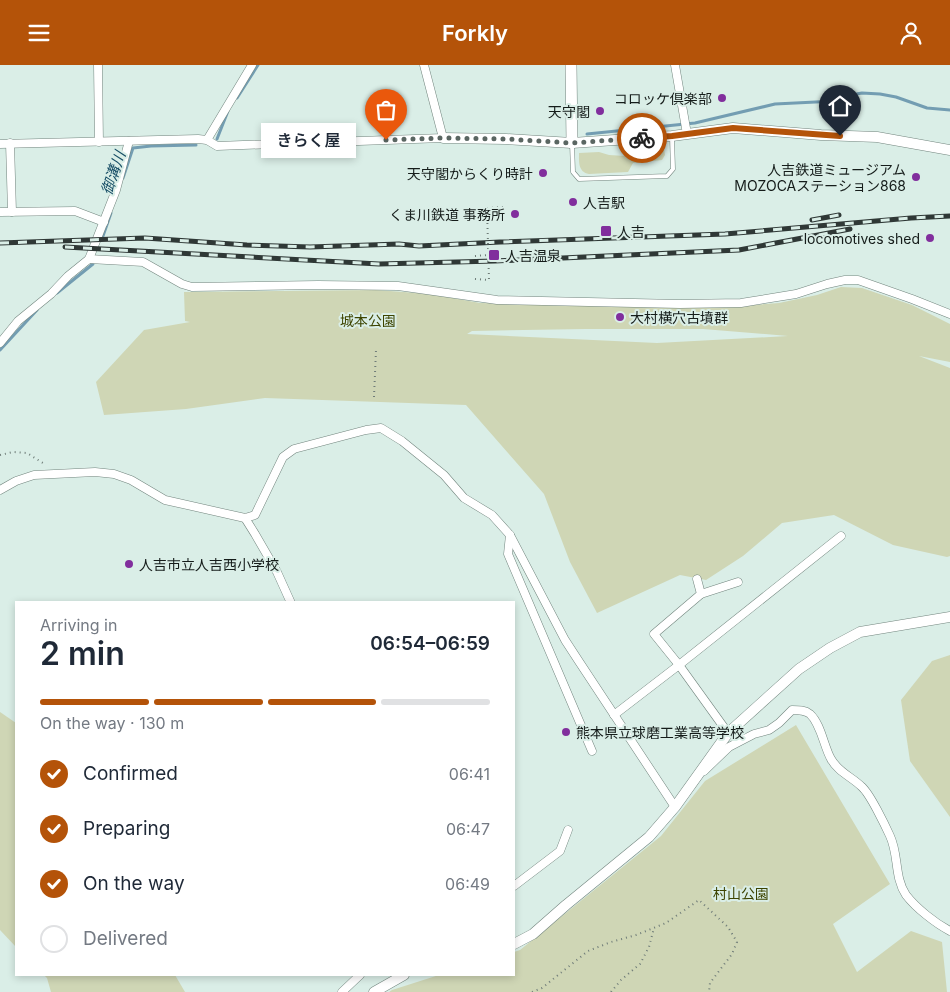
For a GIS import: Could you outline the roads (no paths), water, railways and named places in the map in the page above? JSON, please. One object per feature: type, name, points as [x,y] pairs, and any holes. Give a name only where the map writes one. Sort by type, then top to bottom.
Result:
[{"type":"main road","points":[[571,65],[572,143]]},
{"type":"street","points":[[98,65],[99,142]]},
{"type":"street","points":[[208,140],[252,65]]},
{"type":"street","points":[[424,65],[443,138]]},
{"type":"street","points":[[675,65],[687,134]]},
{"type":"street","points":[[0,144],[198,139],[208,140],[217,146],[443,138],[572,143],[672,136],[733,128],[877,137],[950,150]]},
{"type":"street","points":[[0,343],[18,321],[89,259],[116,190],[129,141]]},
{"type":"street","points":[[10,143],[12,212]]},
{"type":"street","points":[[0,212],[75,211],[104,222]]},
{"type":"street","points":[[89,259],[144,262],[182,284],[192,287],[398,286],[497,300],[680,304],[741,303],[796,295],[827,284],[845,280],[858,280],[950,314]]},
{"type":"street","points":[[0,490],[16,481],[34,475],[95,472],[114,474],[131,480],[165,500],[245,519],[255,515],[283,457],[294,449],[366,429],[381,428],[402,441],[444,475],[464,498],[492,515],[510,535],[565,639],[675,807]]},
{"type":"street","points":[[245,519],[277,572],[290,601]]},
{"type":"street","points":[[510,535],[508,554],[592,751]]},
{"type":"street","points":[[614,715],[841,536]]},
{"type":"street","points":[[697,579],[701,594]]},
{"type":"street","points":[[728,733],[654,634],[701,594],[738,582]]},
{"type":"street","points":[[515,943],[533,934],[649,837],[675,807],[728,733],[799,669],[830,648],[860,632],[950,617]]},
{"type":"street","points":[[696,777],[713,764],[729,747],[754,734],[769,730],[792,710],[801,709],[811,715],[835,766],[864,788],[875,806],[891,837],[900,883],[907,895],[928,917],[950,931]]},
{"type":"street","points":[[515,885],[560,851],[568,830]]},
{"type":"street","points":[[342,992],[359,976]]},
{"type":"street","points":[[374,992],[402,976]]},
{"type":"lane","points":[[572,143],[573,172],[579,179],[667,176],[673,169],[672,136]]},
{"type":"waterway","name":"御溝川","points":[[237,98],[258,65]]},
{"type":"waterway","points":[[587,134],[695,123],[775,104],[836,101],[862,93],[896,97],[927,108],[950,110]]},
{"type":"waterway","name":"御溝川","points":[[217,139],[228,111]]},
{"type":"waterway","name":"御溝川","points":[[123,178],[133,148],[196,145]]},
{"type":"waterway","name":"御溝川","points":[[103,236],[111,213]]},
{"type":"waterway","name":"御溝川","points":[[57,293],[93,264]]},
{"type":"waterway","name":"御溝川","points":[[0,350],[37,310]]},
{"type":"railway","points":[[812,220],[839,215]]},
{"type":"railway","points":[[0,243],[145,238],[310,247],[399,244],[419,246],[725,234],[950,216]]},
{"type":"railway","points":[[65,247],[379,264],[495,261],[739,250],[850,229]]},
{"type":"place","name":"コロッケ倶楽部","points":[[722,98]]},
{"type":"place","name":"天守閣","points":[[600,111]]},
{"type":"place","name":"きらく屋","points":[[386,140]]},
{"type":"place","name":"天守閣からくり時計","points":[[543,173]]},
{"type":"place","name":"人吉鉄道ミュージアム MOZOCAステーション868","points":[[916,177]]},
{"type":"place","name":"人吉駅","points":[[573,202]]},
{"type":"place","name":"くま川鉄道 事務所","points":[[515,214]]},
{"type":"place","name":"人吉","points":[[606,231]]},
{"type":"place","name":"locomotives shed","points":[[930,238]]},
{"type":"place","name":"人吉温泉","points":[[494,255]]},
{"type":"place","name":"大村横穴古墳群","points":[[620,317]]},
{"type":"place","name":"人吉市立人吉西小学校","points":[[129,564]]},
{"type":"place","name":"熊本県立球磨工業高等学校","points":[[566,732]]},
{"type":"park label","name":"城本公園","points":[[368,320]]},
{"type":"park label","name":"村山公園","points":[[741,893]]}]
